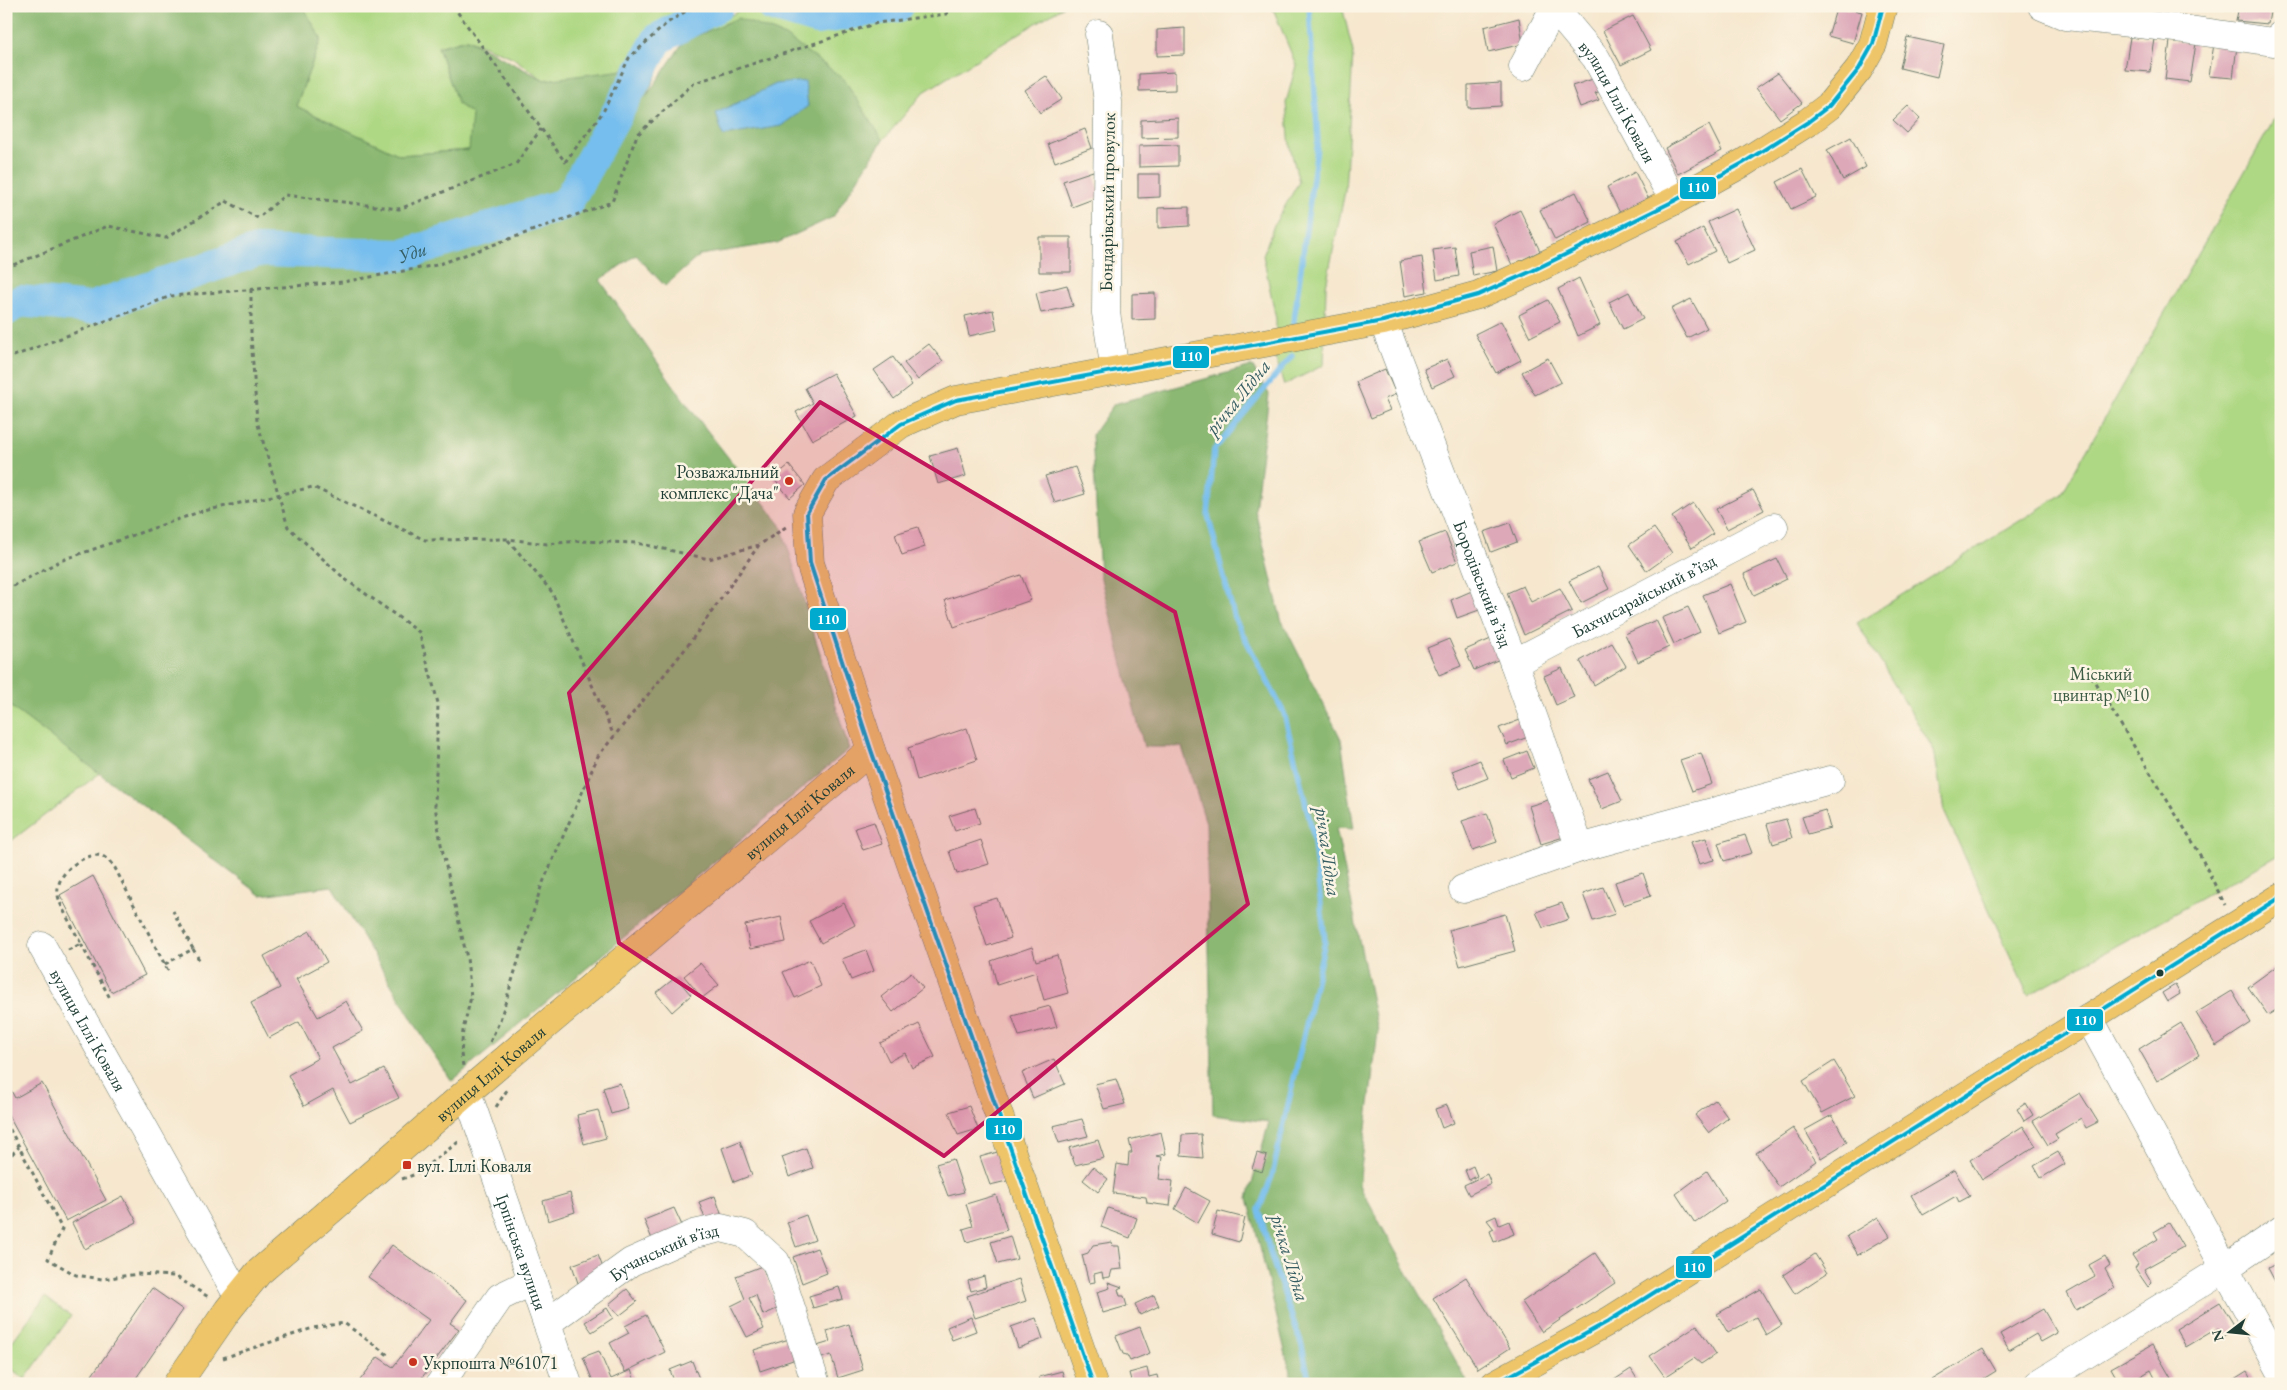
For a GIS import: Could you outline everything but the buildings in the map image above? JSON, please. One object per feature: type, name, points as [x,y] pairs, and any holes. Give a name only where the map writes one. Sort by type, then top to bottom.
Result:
[{"type":"main road","points":[[807,513],[826,480],[901,424],[956,400],[1383,321],[1478,295],[1532,271],[1674,201],[1780,141],[1829,106],[1859,69],[1873,44],[1883,6]]},
{"type":"main road","name":"вулиця Іллі Коваля","points":[[177,1384],[233,1303],[258,1273],[467,1092],[871,750],[810,563],[807,513]]},
{"type":"main road","points":[[871,750],[1093,1384]]},
{"type":"main road","points":[[1495,1384],[1609,1321],[2281,898]]},
{"type":"street","points":[[2042,6],[2066,16],[2176,28],[2254,40],[2273,42],[2281,35]]},
{"type":"street","name":"вулиця Іллі Коваля","points":[[1523,67],[1554,7],[1596,58],[1674,201]]},
{"type":"street","name":"Бондарівський провулок","points":[[1099,34],[1108,102],[1106,313],[1115,371]]},
{"type":"street","name":"Бородівський в’їзд","points":[[1383,321],[1514,663],[1580,848]]},
{"type":"street","name":"Бахчисарайський в’їзд","points":[[1514,663],[1774,526]]},
{"type":"street","points":[[1463,889],[1580,848],[1830,780]]},
{"type":"street","name":"вулиця Іллі Коваля","points":[[46,953],[233,1303]]},
{"type":"street","points":[[2089,1018],[2281,1371]]},
{"type":"street","name":"Ірпінська вулиця","points":[[467,1092],[568,1384]]},
{"type":"street","name":"Бучанський в'їзд","points":[[548,1323],[631,1262],[694,1234],[721,1228],[745,1234],[776,1262],[816,1384]]},
{"type":"street","points":[[2038,1384],[2225,1268],[2281,1230]]},
{"type":"street","points":[[440,1384],[500,1297],[533,1282]]},
{"type":"path","points":[[453,6],[565,162],[603,112],[629,58],[667,23],[694,6]]},
{"type":"path","points":[[6,359],[171,296],[343,282],[437,265],[612,202],[637,135],[694,83],[877,23],[946,14],[957,6]]},
{"type":"path","points":[[6,268],[108,226],[166,238],[226,201],[258,218],[285,195],[399,209],[516,164],[540,128]]},
{"type":"path","points":[[251,289],[251,336],[256,421],[288,527],[345,579],[419,632],[438,702],[435,806],[441,844],[468,958],[471,997],[463,1030],[461,1054],[467,1092]]},
{"type":"path","points":[[6,590],[60,561],[199,512],[313,487],[425,540],[508,539],[547,544],[579,541],[637,543],[709,559],[759,546]]},
{"type":"path","points":[[487,1047],[500,1020],[541,887],[598,756],[686,648],[759,546],[807,513]]},
{"type":"path","points":[[508,539],[552,592],[614,736]]},
{"type":"path","points":[[2091,676],[2197,849],[2235,926]]},
{"type":"path","points":[[111,1000],[58,896],[59,880],[73,866],[98,855],[107,858],[115,868],[168,971]]},
{"type":"path","points":[[173,911],[201,963]]},
{"type":"path","points":[[46,953],[81,944]]},
{"type":"path","points":[[165,964],[194,949]]},
{"type":"path","points":[[400,1180],[416,1174],[479,1127],[501,1101],[510,1085]]},
{"type":"path","points":[[6,1122],[62,1228],[48,1259],[76,1275],[102,1279],[138,1274],[175,1276],[233,1303]]},
{"type":"path","points":[[6,1160],[19,1147]]},
{"type":"path","points":[[222,1352],[218,1359],[313,1328],[344,1323],[388,1355]]},
{"type":"highlighted area","points":[[820,402],[1175,612],[1248,904],[944,1156],[619,943],[569,693]]},
{"type":"green space","points":[[6,6],[303,6],[321,39],[296,106],[400,155],[469,150],[472,114],[458,104],[438,47],[467,39],[544,80],[624,70],[664,58],[646,97],[684,41],[738,18],[785,36],[844,79],[883,140],[833,217],[777,243],[700,255],[665,286],[636,255],[600,280],[688,406],[781,525],[849,749],[452,1081],[430,1049],[332,886],[261,895],[6,703]]},
{"type":"green space","points":[[300,6],[684,6],[673,20],[641,47],[610,84],[544,80],[512,57],[467,39],[438,47],[458,104],[474,116],[469,150],[400,155],[296,106],[321,39]]},
{"type":"green space","points":[[898,6],[1064,6],[924,92],[883,140],[682,44],[745,7],[817,19]]},
{"type":"green space","points":[[1272,6],[1342,6],[1353,52],[1345,191],[1326,286],[1324,365],[1284,385],[1276,359],[1276,319],[1263,255],[1274,225],[1299,182],[1290,147],[1286,103],[1296,65]]},
{"type":"green space","name":"Міський цвинтар №10","points":[[2281,115],[2281,854],[2028,995],[1944,811],[1934,750],[1857,623],[2061,495],[2274,120]]},
{"type":"green space","points":[[1252,366],[1269,394],[1255,510],[1281,619],[1341,739],[1354,829],[1336,828],[1378,1031],[1359,1185],[1468,1383],[1465,1384],[1293,1384],[1248,1198],[1269,1122],[1213,1115],[1206,823],[1182,747],[1144,747],[1100,575],[1092,435],[1114,404]]},
{"type":"green space","points":[[6,703],[100,773],[7,844],[6,843]]},
{"type":"green space","points":[[45,1297],[71,1316],[25,1379],[6,1365],[6,1350]]},
{"type":"water","points":[[805,81],[808,106],[781,126],[723,136],[716,113],[776,84]]},
{"type":"waterway","name":"Уди","points":[[6,310],[20,301],[90,308],[257,251],[403,255],[567,203],[658,39],[718,6]]},
{"type":"waterway","name":"Уди","points":[[773,6],[817,19],[898,6]]},
{"type":"waterway","name":"річка Лідна","points":[[1293,328],[1318,140],[1309,6]]},
{"type":"waterway","name":"річка Лідна","points":[[1292,356],[1214,450],[1208,515],[1234,617],[1284,713],[1313,834],[1325,941],[1272,1176],[1259,1210],[1272,1259],[1302,1346],[1310,1384]]},
{"type":"transit line","name":"110","points":[[1093,1384],[871,750],[810,563],[807,513],[826,480],[901,424],[956,400],[1383,321],[1478,295],[1532,271],[1674,201],[1743,163],[1808,122],[1829,106],[1859,69],[1873,44],[1883,6]]},
{"type":"transit line","name":"110","points":[[1495,1384],[1609,1321],[2281,897]]},
{"type":"place","name":"Розважальний комплекс \"Дача\"","points":[[789,481]]},
{"type":"place","name":"вул. Іллі Коваля","points":[[407,1165]]},
{"type":"place","name":"Укрпошта №61071","points":[[413,1362]]}]
